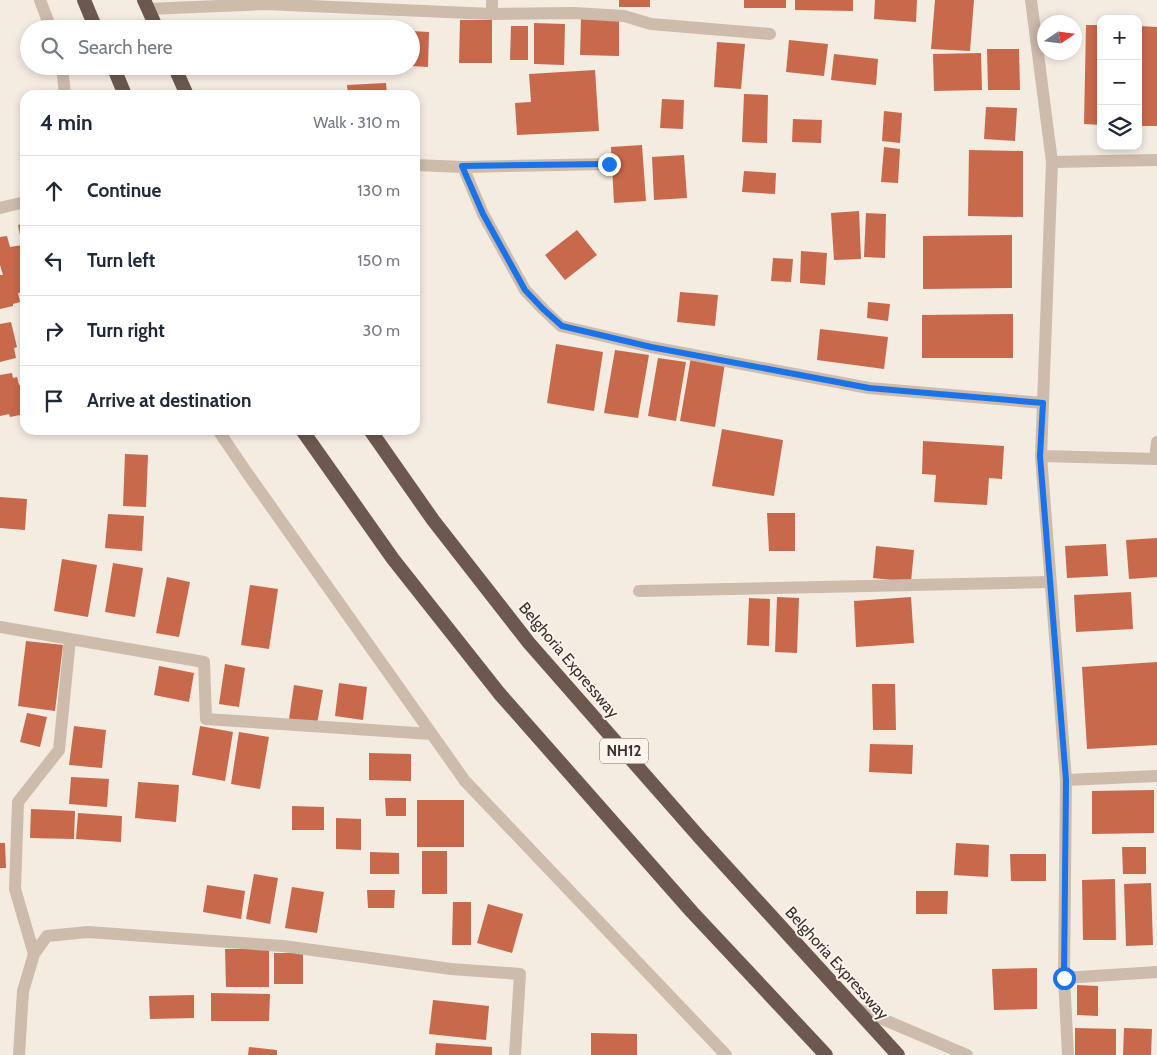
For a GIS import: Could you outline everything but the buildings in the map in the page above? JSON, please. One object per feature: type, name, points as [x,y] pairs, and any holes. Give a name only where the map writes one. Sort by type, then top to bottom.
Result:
[{"type":"highway","points":[[84,0],[92,20]]},
{"type":"highway","points":[[146,4],[153,20]]},
{"type":"highway","points":[[117,75],[123,90]]},
{"type":"highway","points":[[178,75],[185,90]]},
{"type":"highway","points":[[306,435],[393,559],[499,693],[692,912],[826,1055]]},
{"type":"highway","name":"Belghoria Expressway","points":[[374,435],[433,520],[529,643],[701,839],[898,1055]]},
{"type":"street","points":[[40,0],[48,20]]},
{"type":"street","points":[[492,0],[492,14]]},
{"type":"street","points":[[1031,0],[1052,162],[1040,456],[1066,780],[1064,978],[1068,1055]]},
{"type":"street","points":[[146,4],[265,4],[492,14],[574,13],[624,16],[652,24],[770,34]]},
{"type":"street","points":[[63,75],[64,90]]},
{"type":"street","points":[[1052,162],[1157,160]]},
{"type":"street","points":[[420,165],[609,164]]},
{"type":"street","points":[[462,166],[483,214],[525,290],[562,326],[651,347],[869,388],[1043,403]]},
{"type":"street","points":[[0,208],[20,203]]},
{"type":"street","points":[[222,435],[465,781],[726,1055]]},
{"type":"street","points":[[1040,456],[1156,459],[1157,442]]},
{"type":"street","points":[[639,592],[1049,582]]},
{"type":"street","points":[[0,627],[204,662],[206,719],[431,734]]},
{"type":"street","points":[[34,954],[15,889],[18,802],[58,750],[70,639]]},
{"type":"street","points":[[1066,780],[1157,776]]},
{"type":"street","points":[[19,1055],[23,991],[34,954],[47,936],[88,932],[283,946],[451,969],[520,974],[515,1055]]},
{"type":"street","points":[[1064,978],[1157,972]]},
{"type":"street","points":[[852,1005],[967,1055]]},
{"type":"route","points":[[609,164],[462,166],[483,214],[525,290],[562,326],[651,347],[869,388],[1043,403],[1040,456],[1066,780],[1064,978]]}]
